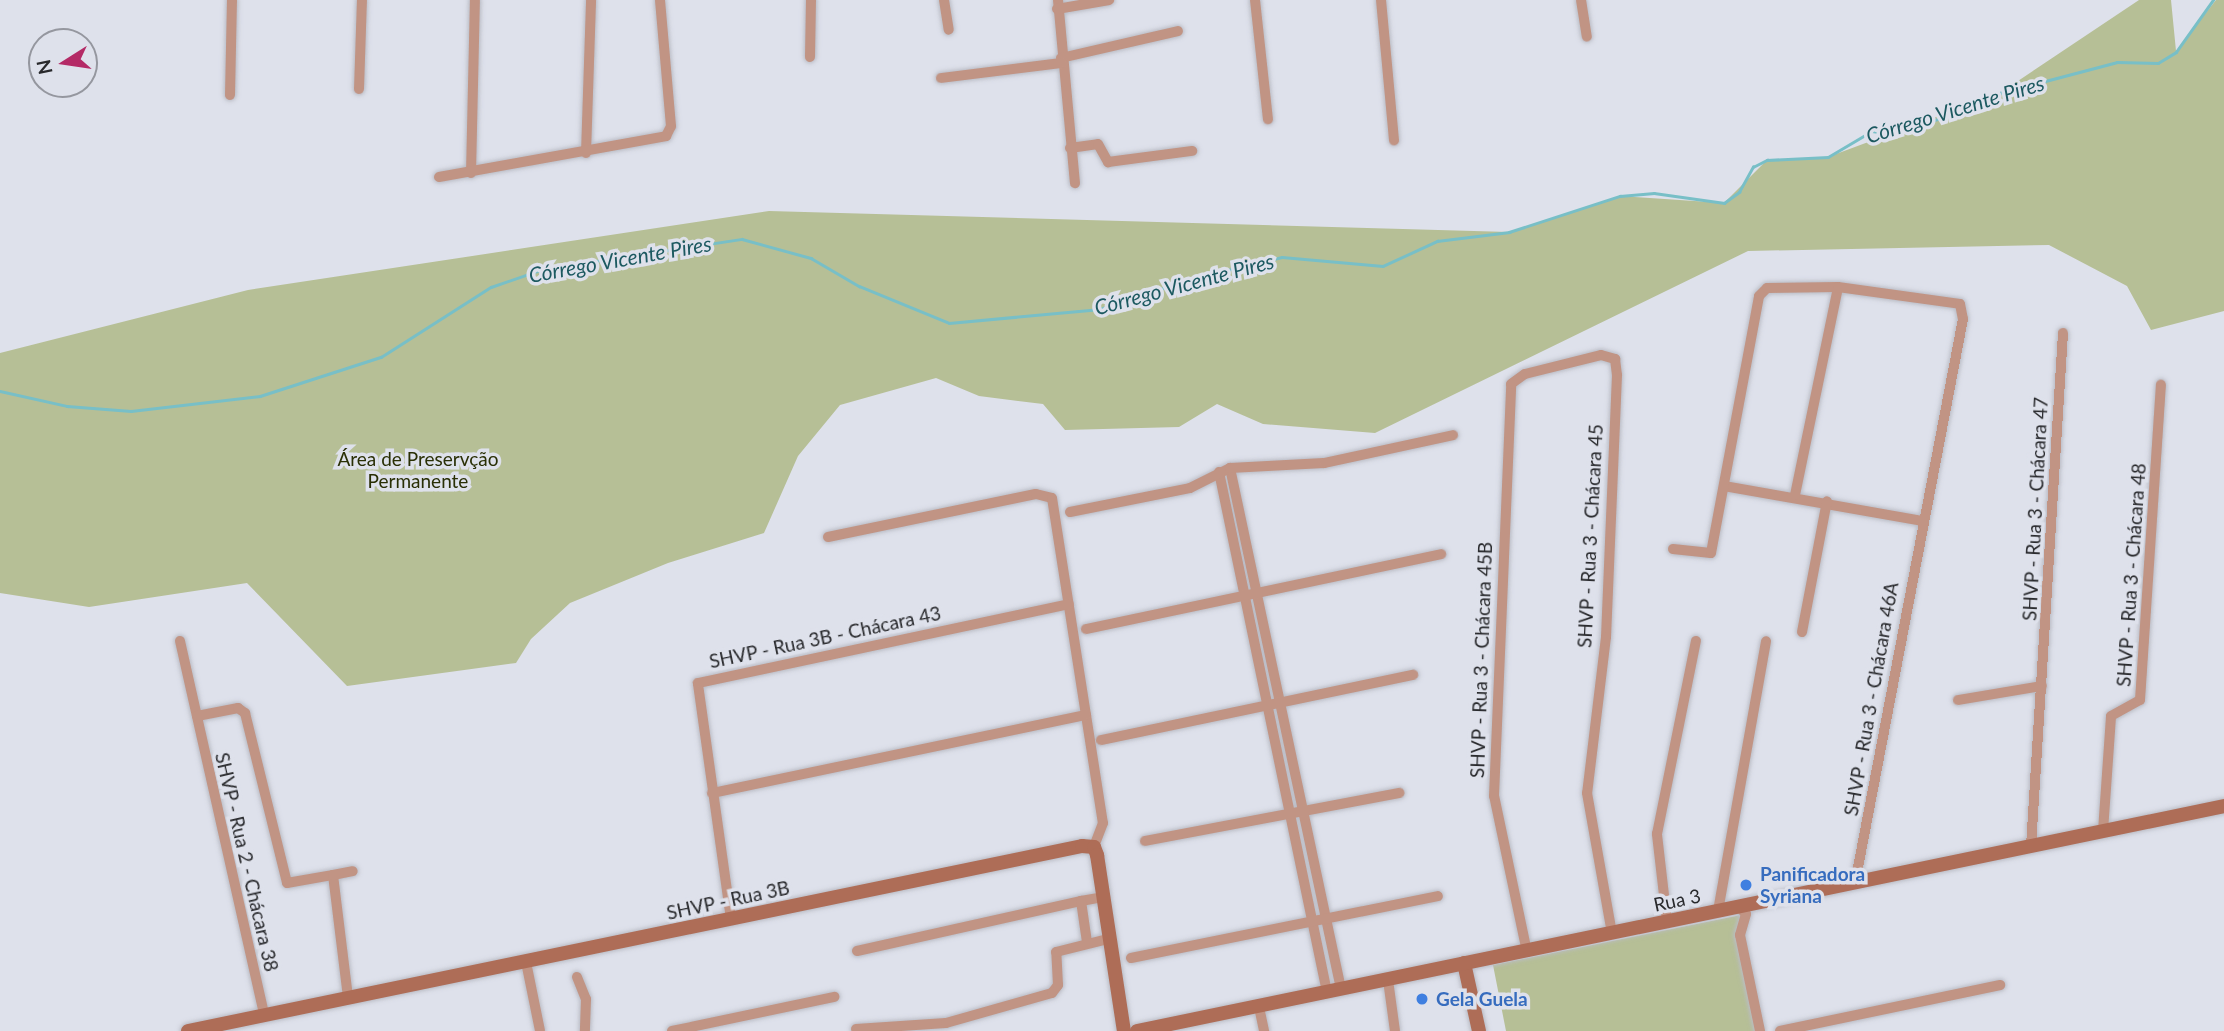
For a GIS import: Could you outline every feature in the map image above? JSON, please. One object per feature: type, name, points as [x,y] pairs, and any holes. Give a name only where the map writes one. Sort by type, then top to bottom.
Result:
[{"type":"street","points":[[230,95],[232,0]]},
{"type":"street","points":[[359,89],[362,0]]},
{"type":"street","points":[[471,173],[475,0]]},
{"type":"street","points":[[586,153],[591,0]]},
{"type":"street","points":[[439,177],[658,140],[671,126],[660,0]]},
{"type":"street","points":[[810,57],[811,0]]},
{"type":"street","points":[[944,0],[949,30]]},
{"type":"street","points":[[1075,183],[1057,5],[1109,0]]},
{"type":"street","points":[[1255,0],[1268,119]]},
{"type":"street","points":[[1381,0],[1394,141]]},
{"type":"street","points":[[1581,0],[1587,37]]},
{"type":"street","points":[[942,78],[1061,60],[1178,31]]},
{"type":"street","points":[[1070,148],[1098,144],[1108,162],[1192,151]]},
{"type":"street","name":"SHVP - Rua 3 - Chácara 46A","points":[[1674,549],[1711,553],[1759,296],[1772,285],[1838,287],[1951,300],[1962,310],[1855,883]]},
{"type":"street","points":[[1795,495],[1838,287]]},
{"type":"street","name":"SHVP - Rua 3 - Chácara 47","points":[[2031,846],[2063,333]]},
{"type":"street","name":"SHVP - Rua 3 - Chácara 45","points":[[1525,374],[1601,355],[1611,355],[1617,364],[1606,627],[1587,793],[1612,933]]},
{"type":"street","name":"SHVP - Rua 3 - Chácara 45B","points":[[1525,374],[1511,384],[1494,782],[1527,951]]},
{"type":"street","name":"SHVP - Rua 3 - Chácara 48","points":[[2103,831],[2111,716],[2140,700],[2161,385]]},
{"type":"street","points":[[1070,512],[1190,488],[1224,470],[1325,463],[1453,435]]},
{"type":"street","points":[[1224,470],[1318,919],[1318,949],[1334,990]]},
{"type":"street","points":[[1724,486],[1795,495],[1922,521]]},
{"type":"street","points":[[828,537],[1047,494],[1054,503],[1103,823],[1094,847],[1124,1031]]},
{"type":"street","points":[[1802,632],[1827,501]]},
{"type":"street","points":[[1086,629],[1441,554]]},
{"type":"street","name":"SHVP - Rua 3B - Chácara 43","points":[[731,919],[696,687],[702,680],[1069,604]]},
{"type":"street","name":"SHVP - Rua 2 - Chácara 38","points":[[180,641],[264,1015]]},
{"type":"street","points":[[1667,921],[1657,834],[1696,641]]},
{"type":"street","points":[[1718,911],[1766,641]]},
{"type":"street","points":[[1101,740],[1413,675]]},
{"type":"street","points":[[1958,700],[2042,686]]},
{"type":"street","name":"SHVP - Rua 2 - Chácara 38","points":[[197,716],[238,708],[244,713],[287,883],[353,871]]},
{"type":"street","points":[[712,793],[1086,715]]},
{"type":"street","points":[[1145,841],[1400,793]]},
{"type":"street","name":"Rua 3","points":[[1137,1031],[2224,806]]},
{"type":"street","name":"SHVP - Rua 3B","points":[[188,1031],[1054,849],[1094,847]]},
{"type":"street","points":[[333,875],[348,998]]},
{"type":"street","points":[[1131,958],[1438,895]]},
{"type":"street","points":[[857,951],[1103,897]]},
{"type":"street","points":[[1081,901],[1087,942]]},
{"type":"street","points":[[1738,906],[1746,914],[1740,935],[1759,1031]]},
{"type":"street","points":[[1318,919],[1331,947],[1334,990]]},
{"type":"street","points":[[856,1029],[946,1023],[1052,993],[1058,985],[1055,954],[1087,942],[1108,939]]},
{"type":"street","points":[[1318,949],[1331,947]]},
{"type":"street","points":[[526,962],[540,1031]]},
{"type":"street","points":[[1464,963],[1479,1031]]},
{"type":"street","points":[[578,977],[586,999],[585,1031]]},
{"type":"street","points":[[1388,980],[1395,1031]]},
{"type":"street","points":[[1780,1031],[2000,985]]},
{"type":"street","points":[[672,1031],[834,997]]},
{"type":"street","points":[[1259,1007],[1264,1031]]},
{"type":"green space","name":"Área de Preservção Permanente","points":[[2139,0],[2171,0],[2176,51],[2216,0],[2224,0],[2224,311],[2151,330],[2127,286],[2049,245],[1748,251],[1375,433],[1263,424],[1217,404],[1179,427],[1065,430],[1043,404],[979,396],[936,378],[840,405],[798,456],[764,533],[668,563],[570,603],[531,639],[516,663],[347,686],[247,583],[89,607],[0,593],[0,353],[248,290],[769,211],[1509,232],[1620,196],[1724,203],[1767,160],[1828,157],[2000,93]]},
{"type":"green space","points":[[1746,914],[1740,936],[1760,1031],[1506,1031],[1493,965]]},
{"type":"waterway","name":"Córrego Vicente Pires","points":[[0,391],[67,406],[131,411],[260,396],[381,357],[491,287],[543,269],[742,239],[811,258],[859,286],[949,323],[1100,309],[1194,278],[1282,257],[1383,266],[1437,241],[1509,232],[1620,196],[1654,193],[1724,203],[1739,192],[1753,167],[1767,160],[1828,157],[1872,131],[1887,133],[1953,115],[2000,93],[2117,62],[2158,63],[2176,52],[2213,0]]},
{"type":"place","name":"Panificadora Syriana","points":[[1746,885]]},
{"type":"place","name":"Gela Guela","points":[[1422,999]]}]
